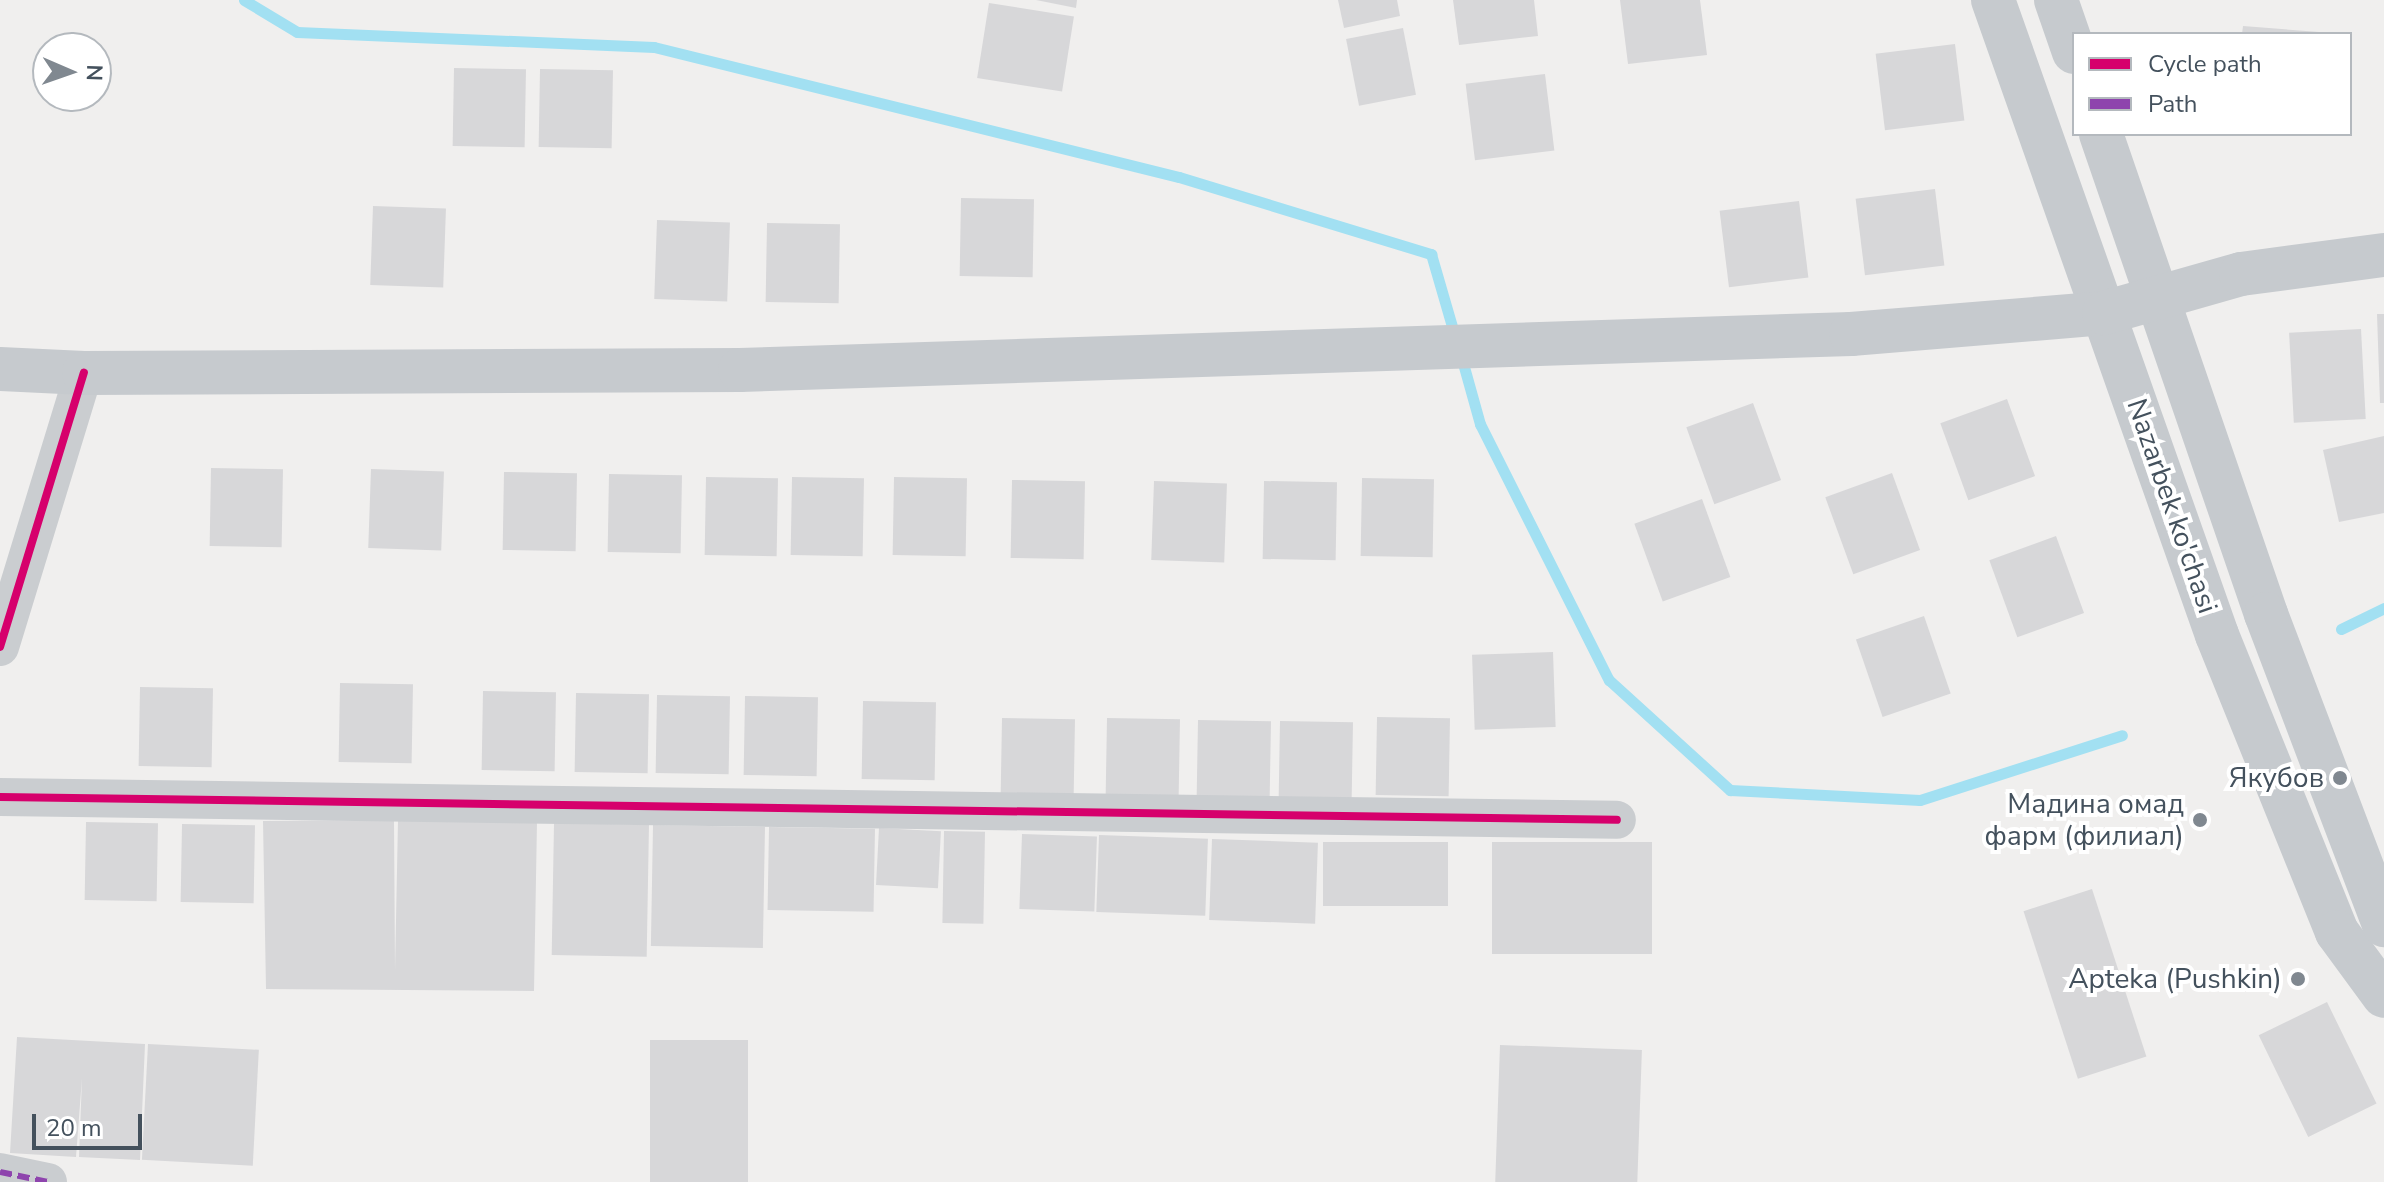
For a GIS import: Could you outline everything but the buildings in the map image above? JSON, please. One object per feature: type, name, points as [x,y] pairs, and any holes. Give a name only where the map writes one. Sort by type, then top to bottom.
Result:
[{"type":"main road","name":"Nazarbek ko'chasi","points":[[1993,0],[2217,635],[2337,932],[2384,996]]},
{"type":"main road","points":[[2056,0],[2072,46]]},
{"type":"main road","name":"Nazarbek ko'chasi","points":[[2102,136],[2266,614],[2384,925]]},
{"type":"main road","points":[[0,369],[84,373],[740,370],[1851,334],[2104,313],[2155,295],[2241,274],[2384,255]]},
{"type":"street","points":[[0,647],[84,373]]},
{"type":"street","points":[[0,797],[1617,820]]},
{"type":"street","points":[[0,1172],[48,1182]]},
{"type":"waterway","points":[[244,0],[297,32],[654,47],[1179,177],[1431,254],[1456,340]]},
{"type":"waterway","points":[[1461,356],[1480,424],[1609,680],[1730,790],[1920,800],[2122,735]]},
{"type":"waterway","points":[[2341,629],[2384,608]]},
{"type":"marked path","points":[[0,1172],[48,1182]]},
{"type":"cycle path","points":[[0,647],[84,373]]},
{"type":"cycle path","points":[[0,797],[1617,820]]},
{"type":"place","name":"Якубов","points":[[2340,778]]},
{"type":"place","name":"Мадина омад фарм (филиал)","points":[[2200,820]]},
{"type":"place","name":"Apteka (Pushkin)","points":[[2298,979]]}]
